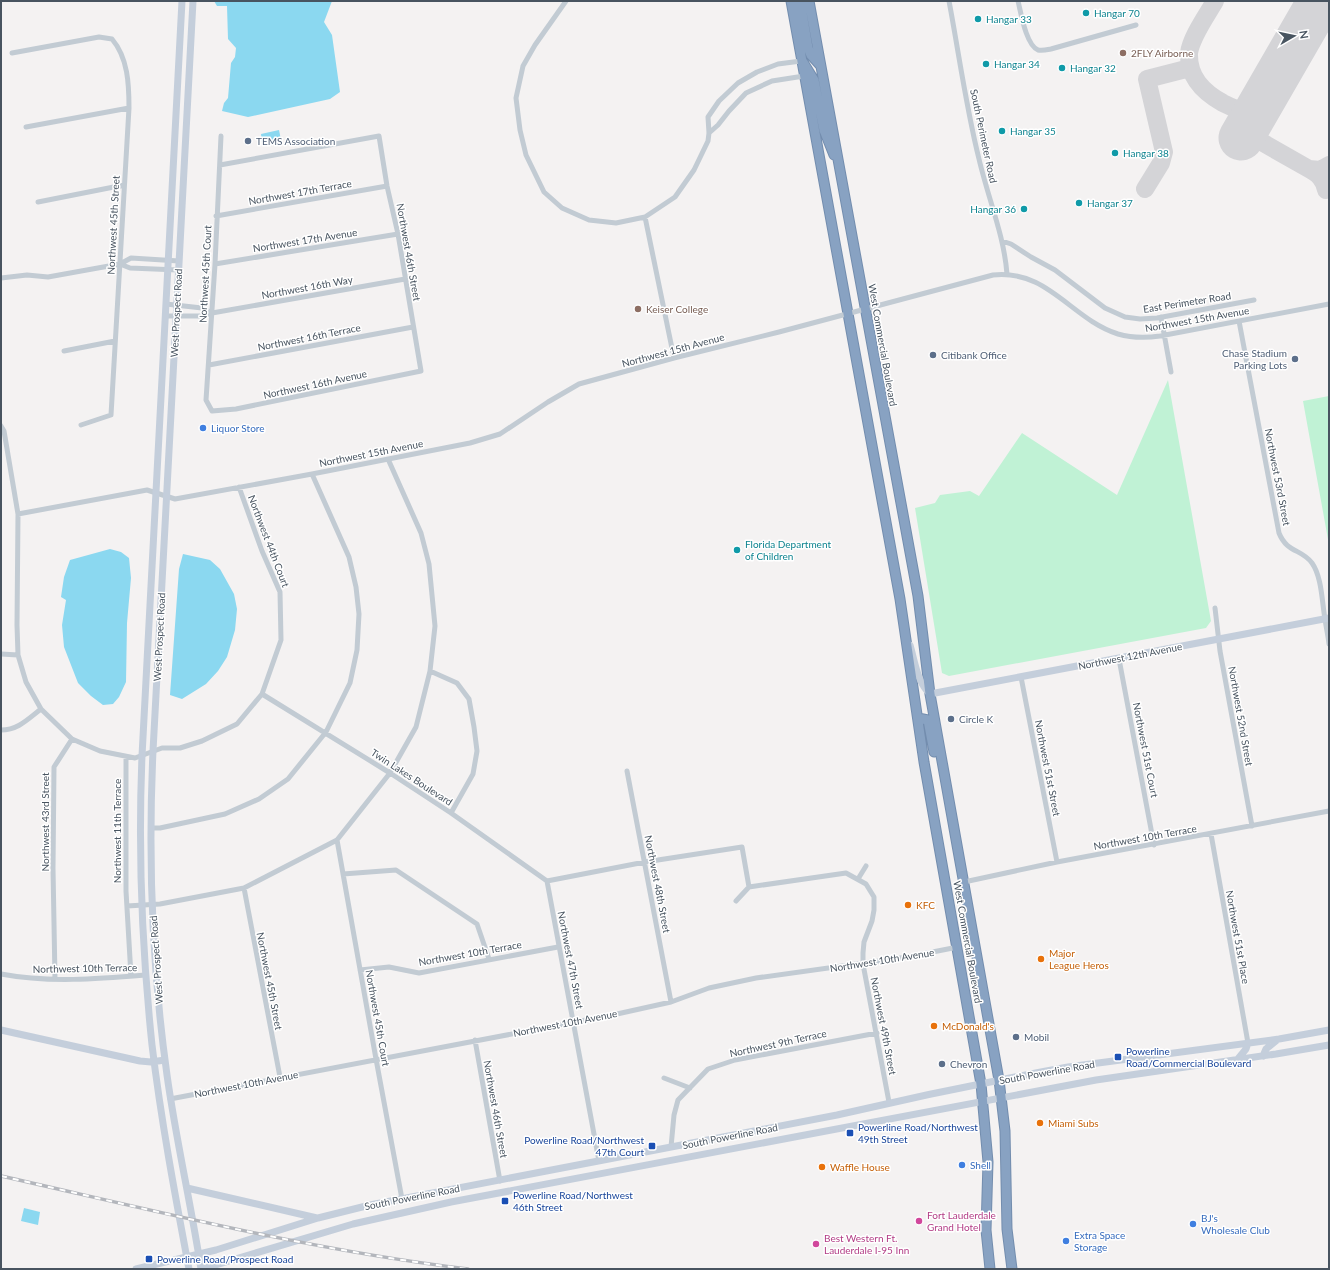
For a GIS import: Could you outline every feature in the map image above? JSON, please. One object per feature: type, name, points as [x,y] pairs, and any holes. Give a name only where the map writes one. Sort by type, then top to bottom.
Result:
[{"type":"highway","name":"West Commercial Boulevard","points":[[791,1],[904,620],[924,762],[981,1084],[988,1162],[986,1230],[990,1269]]},
{"type":"highway","points":[[800,1],[808,48],[811,55],[821,66]]},
{"type":"highway","name":"West Commercial Boulevard","points":[[809,1],[918,596],[930,694],[1002,1098],[1006,1158],[1007,1229],[1012,1269]]},
{"type":"highway","points":[[801,61],[814,80],[824,130],[839,165]]},
{"type":"highway","points":[[918,718],[926,719],[929,722],[938,769],[953,821]]},
{"type":"main road","name":"West Prospect Road","points":[[182,1],[142,756],[140,828],[141,905],[145,975],[154,1062],[189,1269]]},
{"type":"main road","name":"West Prospect Road","points":[[193,1],[153,751],[151,828],[152,905],[156,981],[165,1060],[170,1099],[202,1269]]},
{"type":"main road","name":"Northwest 12th Avenue","points":[[930,694],[1327,618]]},
{"type":"main road","name":"West Commercial Boulevard","points":[[904,620],[919,678],[924,689],[930,694]]},
{"type":"main road","points":[[1,1030],[141,1062],[165,1060]]},
{"type":"main road","name":"South Powerline Road","points":[[136,1269],[187,1258],[235,1245],[318,1218],[357,1208],[837,1115],[889,1102],[1068,1067],[1279,1039],[1329,1030]]},
{"type":"main road","points":[[1263,1056],[1266,1049],[1279,1039]]},
{"type":"main road","points":[[1237,1060],[1246,1050],[1248,1043]]},
{"type":"main road","name":"South Powerline Road","points":[[202,1269],[365,1221],[487,1195],[669,1162],[1096,1080],[1329,1045]]},
{"type":"main road","points":[[669,1162],[671,1147]]},
{"type":"main road","points":[[501,1193],[507,1185],[519,1177]]},
{"type":"main road","points":[[487,1195],[500,1181]]},
{"type":"main road","points":[[187,1188],[318,1218]]},
{"type":"street","points":[[566,1],[535,45],[523,66],[516,98],[520,130],[526,155],[544,192],[562,208],[589,220],[616,223],[645,217],[675,197],[694,170],[708,141],[708,117],[719,101],[738,83],[757,72],[768,67],[801,61]]},
{"type":"street","name":"South Perimeter Road","points":[[949,1],[974,140],[985,185],[1005,252],[1007,274]]},
{"type":"street","points":[[1018,1],[1028,39],[1035,48],[1041,50],[1051,49],[1136,25]]},
{"type":"street","name":"Northwest 45th Street","points":[[12,53],[99,37],[112,39],[119,47],[124,61],[129,86],[129,108],[111,415],[81,426]]},
{"type":"street","points":[[709,133],[746,93],[772,81],[804,76]]},
{"type":"street","points":[[26,127],[129,108]]},
{"type":"street","name":"Northwest 45th Court","points":[[212,410],[206,400],[215,264],[220,136]]},
{"type":"street","name":"Northwest 46th Street","points":[[220,165],[379,136],[387,186],[398,234],[421,371]]},
{"type":"street","points":[[38,202],[124,185]]},
{"type":"street","name":"Northwest 17th Terrace","points":[[216,216],[387,186]]},
{"type":"street","points":[[645,217],[674,358]]},
{"type":"street","name":"Northwest 17th Avenue","points":[[215,264],[398,234]]},
{"type":"street","name":"East Perimeter Road","points":[[1002,241],[1011,244],[1027,255],[1061,274],[1100,305],[1114,313],[1135,319],[1161,317],[1254,300]]},
{"type":"street","points":[[1,278],[27,275],[48,277],[120,264],[131,258],[179,261]]},
{"type":"street","points":[[120,264],[130,268],[178,270]]},
{"type":"street","name":"Northwest 15th Avenue","points":[[18,514],[147,490],[175,499],[470,443],[500,434],[548,402],[579,384],[993,275],[1007,274],[1020,276],[1040,283],[1093,322],[1116,334],[1140,338],[1165,335],[1329,304]]},
{"type":"street","name":"Northwest 16th Way","points":[[165,316],[202,316],[405,279]]},
{"type":"street","name":"Northwest 16th Way","points":[[166,304],[202,308],[212,313]]},
{"type":"street","points":[[1161,317],[1171,372]]},
{"type":"street","name":"Northwest 53rd Street","points":[[1239,321],[1279,532],[1282,540],[1288,546],[1307,557],[1315,567],[1327,618],[1329,644]]},
{"type":"street","name":"Northwest 16th Terrace","points":[[209,365],[413,327]]},
{"type":"street","points":[[64,351],[115,341]]},
{"type":"street","name":"Northwest 16th Avenue","points":[[212,410],[236,409],[421,371]]},
{"type":"street","points":[[1,426],[4,432],[18,514],[18,655],[26,682],[41,709],[72,739],[100,751],[135,758],[162,748],[180,748],[202,741],[237,724],[262,694]]},
{"type":"street","points":[[127,906],[152,905],[244,888],[337,840],[390,773],[416,727],[430,671],[435,626],[429,564],[421,533],[388,459]]},
{"type":"street","points":[[151,828],[160,828],[225,814],[259,799],[288,779],[326,732],[350,683],[357,650],[359,614],[356,587],[349,557],[312,474]]},
{"type":"street","name":"Northwest 44th Court","points":[[239,487],[262,551],[280,592],[281,640],[262,694]]},
{"type":"street","name":"Northwest 52nd Street","points":[[1215,608],[1228,694],[1252,826]]},
{"type":"street","points":[[1,654],[18,655]]},
{"type":"street","name":"Northwest 51st Court","points":[[1119,658],[1154,845]]},
{"type":"street","points":[[430,671],[457,683],[469,699],[474,727],[477,751],[473,774],[451,813]]},
{"type":"street","name":"Northwest 51st Street","points":[[1021,677],[1057,862]]},
{"type":"street","name":"Twin Lakes Boulevard","points":[[262,694],[326,732],[451,813],[547,881]]},
{"type":"street","points":[[1,730],[8,730],[20,725],[41,709]]},
{"type":"street","name":"Northwest 43rd Street","points":[[55,979],[53,868],[54,767],[72,739]]},
{"type":"street","name":"Northwest 11th Terrace","points":[[126,757],[127,906],[131,976]]},
{"type":"street","name":"Northwest 48th Street","points":[[627,770],[671,1002]]},
{"type":"street","name":"Northwest 10th Terrace","points":[[964,882],[1057,862],[1329,811]]},
{"type":"street","name":"Northwest 51st Place","points":[[1210,834],[1248,1043]]},
{"type":"street","name":"Northwest 45th Court","points":[[337,840],[402,1199]]},
{"type":"street","points":[[547,881],[645,862],[742,847],[749,887],[736,901]]},
{"type":"street","points":[[858,880],[866,866]]},
{"type":"street","points":[[343,874],[396,870],[477,924],[489,959]]},
{"type":"street","name":"Northwest 49th Street","points":[[749,887],[846,873],[866,884],[874,897],[874,910],[872,922],[864,942],[863,964],[889,1102]]},
{"type":"street","name":"Northwest 47th Street","points":[[547,881],[558,947],[574,1022],[599,1161]]},
{"type":"street","name":"Northwest 45th Street","points":[[244,888],[280,1077]]},
{"type":"street","name":"Northwest 10th Terrace","points":[[360,970],[389,967],[419,973],[558,947]]},
{"type":"street","name":"Northwest 10th Avenue","points":[[170,1099],[671,1002],[709,988],[756,978],[863,964],[958,948]]},
{"type":"street","name":"Northwest 10th Terrace","points":[[1,974],[21,978],[55,979],[145,975]]},
{"type":"street","name":"Northwest 9th Terrace","points":[[671,1147],[674,1115],[678,1100],[708,1069],[735,1060],[877,1033]]},
{"type":"street","name":"Northwest 46th Street","points":[[475,1040],[500,1181]]},
{"type":"street","points":[[664,1078],[690,1088]]},
{"type":"green space","points":[[1168,380],[1211,621],[1206,628],[949,676],[942,673],[915,508],[935,503],[940,495],[970,491],[979,496],[1022,433],[1117,495]]},
{"type":"green space","points":[[1329,396],[1329,545],[1303,401]]},
{"type":"water","points":[[214,1],[332,1],[324,22],[332,35],[340,92],[330,99],[248,117],[222,111],[224,103],[228,98],[231,63],[235,57],[236,48],[228,39],[227,6],[217,6]]},
{"type":"water","points":[[279,130],[281,140],[262,143],[261,134]]},
{"type":"water","points":[[110,549],[121,552],[129,558],[131,578],[127,623],[126,682],[119,697],[113,704],[103,705],[78,683],[64,647],[62,625],[66,600],[61,597],[64,577],[70,560]]},
{"type":"water","points":[[183,554],[210,560],[220,569],[234,594],[237,609],[235,630],[227,657],[218,671],[206,684],[182,699],[170,695],[179,569]]},
{"type":"water","points":[[24,1208],[40,1212],[38,1225],[21,1221]]},
{"type":"taxiway","points":[[1215,1],[1196,33],[1190,47],[1189,62],[1194,76],[1198,83],[1209,94],[1235,109],[1243,110],[1249,108],[1264,98]]},
{"type":"taxiway","points":[[1145,189],[1161,163],[1164,152],[1147,79],[1190,68]]},
{"type":"taxiway","points":[[1244,132],[1309,169],[1320,170],[1329,165]]},
{"type":"taxiway","points":[[1309,169],[1320,177],[1326,190]]},
{"type":"runway","points":[[1241,138],[1320,1]]},
{"type":"railway","points":[[1,1176],[175,1216],[292,1240],[409,1261],[468,1269]]},
{"type":"place","name":"Hangar 70","points":[[1086,13]]},
{"type":"place","name":"Hangar 33","points":[[978,19]]},
{"type":"place","name":"2FLY Airborne","points":[[1123,53]]},
{"type":"place","name":"Hangar 34","points":[[986,64]]},
{"type":"place","name":"Hangar 32","points":[[1062,68]]},
{"type":"place","name":"Hangar 35","points":[[1002,131]]},
{"type":"place","name":"TEMS Association","points":[[248,141]]},
{"type":"place","name":"Hangar 38","points":[[1115,153]]},
{"type":"place","name":"Hangar 37","points":[[1079,203]]},
{"type":"place","name":"Hangar 36","points":[[1024,209]]},
{"type":"place","name":"Keiser College","points":[[638,309]]},
{"type":"place","name":"Citibank Office","points":[[933,355]]},
{"type":"place","name":"Chase Stadium Parking Lots","points":[[1295,359]]},
{"type":"place","name":"Liquor Store","points":[[203,428]]},
{"type":"place","name":"Florida Department of Children","points":[[737,550]]},
{"type":"place","name":"Circle K","points":[[951,719]]},
{"type":"place","name":"KFC","points":[[908,905]]},
{"type":"place","name":"Major League Heros","points":[[1041,959]]},
{"type":"place","name":"McDonald's","points":[[934,1026]]},
{"type":"place","name":"Mobil","points":[[1016,1037]]},
{"type":"place","name":"Powerline Road/Commercial Boulevard","points":[[1118,1057]]},
{"type":"place","name":"Chevron","points":[[942,1064]]},
{"type":"place","name":"Miami Subs","points":[[1040,1123]]},
{"type":"place","name":"Powerline Road/Northwest 49th Street","points":[[850,1133]]},
{"type":"place","name":"Powerline Road/Northwest 47th Court","points":[[652,1146]]},
{"type":"place","name":"Shell","points":[[962,1165]]},
{"type":"place","name":"Waffle House","points":[[822,1167]]},
{"type":"place","name":"Powerline Road/Northwest 46th Street","points":[[505,1201]]},
{"type":"place","name":"Fort Lauderdale Grand Hotel","points":[[919,1221]]},
{"type":"place","name":"BJ's Wholesale Club","points":[[1193,1224]]},
{"type":"place","name":"Extra Space Storage","points":[[1066,1241]]},
{"type":"place","name":"Best Western Ft. Lauderdale I-95 Inn","points":[[816,1244]]},
{"type":"place","name":"Powerline Road/Prospect Road","points":[[149,1259]]}]
